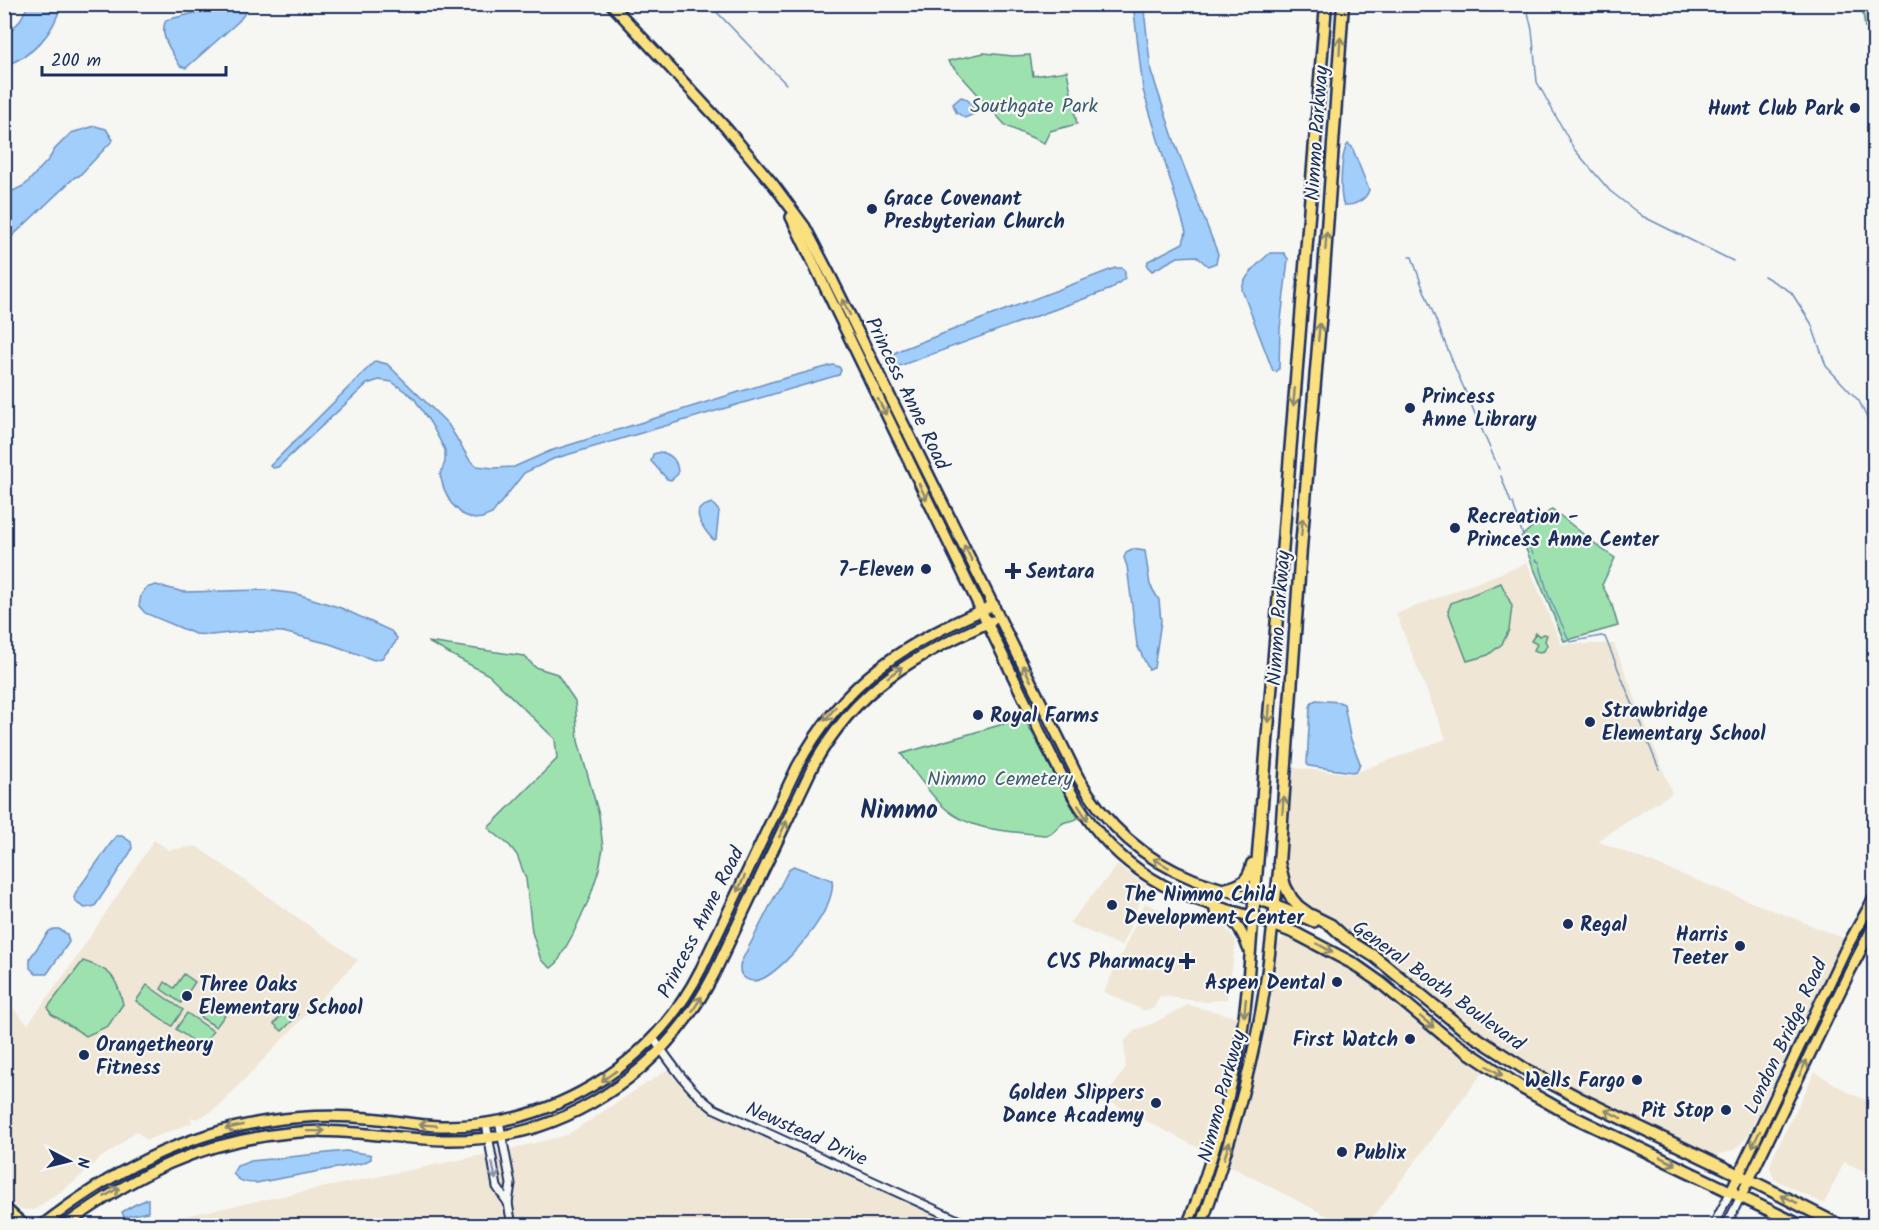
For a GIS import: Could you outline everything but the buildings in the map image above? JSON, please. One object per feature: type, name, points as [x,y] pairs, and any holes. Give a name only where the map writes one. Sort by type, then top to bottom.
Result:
[{"type":"highway","name":"Nimmo Parkway","points":[[1253,917],[1326,4]]},
{"type":"highway","name":"Nimmo Parkway","points":[[1279,863],[1300,556],[1322,299],[1343,4]]},
{"type":"highway","points":[[1224,889],[1240,885],[1250,873],[1256,812],[1263,784]]},
{"type":"highway","points":[[1279,863],[1285,886],[1292,899],[1305,911],[1331,925],[1346,939]]},
{"type":"highway","name":"General Booth Boulevard","points":[[1253,917],[1313,941],[1354,964],[1381,983],[1447,1038],[1503,1076],[1570,1115],[1802,1226]]},
{"type":"highway","name":"General Booth Boulevard","points":[[1346,939],[1375,957],[1464,1029],[1508,1058],[1579,1098],[1739,1174],[1841,1226]]},
{"type":"highway","points":[[1447,1038],[1453,1032],[1459,1033],[1486,1051],[1508,1058]]},
{"type":"main road","name":"Princess Anne Road","points":[[41,1226],[97,1185],[139,1161],[187,1141],[226,1129],[270,1121],[315,1117],[360,1118],[440,1126],[486,1123],[537,1112],[579,1094],[616,1071],[653,1038],[678,1007],[696,979],[797,767],[827,718],[857,685],[884,663],[921,639],[994,605],[811,237],[726,128],[611,4]]},
{"type":"main road","name":"Princess Anne Road","points":[[775,188],[798,230],[981,611]]},
{"type":"main road","name":"General Booth Boulevard","points":[[994,605],[1078,777],[1102,814],[1132,844],[1154,860],[1193,880],[1274,905],[1310,920],[1346,939]]},
{"type":"main road","name":"General Booth Boulevard","points":[[981,611],[1060,773],[1089,822],[1121,856],[1161,883],[1198,900],[1253,917]]},
{"type":"main road","name":"Princess Anne Road","points":[[64,1226],[115,1190],[146,1173],[203,1150],[288,1133],[332,1131],[441,1140],[502,1135],[551,1122],[582,1108],[620,1085],[662,1050],[691,1013],[709,984],[807,778],[837,729],[861,701],[892,674],[929,651],[1000,617]]},
{"type":"main road","name":"Nimmo Parkway","points":[[1201,1226],[1230,1141],[1254,1048],[1264,990],[1279,863]]},
{"type":"main road","points":[[1161,883],[1171,894],[1228,917],[1240,929],[1250,952]]},
{"type":"main road","name":"London Bridge Road","points":[[1731,1191],[1840,960],[1875,898]]},
{"type":"main road","name":"Nimmo Parkway","points":[[1187,1226],[1216,1141],[1231,1083],[1242,1029],[1253,917]]},
{"type":"main road","name":"London Bridge Road","points":[[1741,1196],[1845,980],[1875,925]]},
{"type":"main road","points":[[4,1207],[25,1226]]},
{"type":"main road","points":[[4,1220],[11,1226]]},
{"type":"street","name":"Newstead Drive","points":[[653,1038],[692,1090],[713,1108],[971,1226]]},
{"type":"street","points":[[499,1121],[512,1184],[508,1203],[512,1226]]},
{"type":"street","points":[[486,1123],[498,1187],[508,1203]]},
{"type":"street","points":[[1713,1226],[1731,1191]]},
{"type":"street","points":[[1726,1226],[1741,1196]]},
{"type":"shaded area","points":[[1527,563],[1561,644],[1614,644],[1672,793],[1597,841],[1843,938],[1747,1137],[1734,1150],[1713,1156],[1548,1077],[1473,1031],[1409,974],[1305,905],[1291,889],[1284,868],[1294,768],[1352,774],[1446,739],[1396,614]]},
{"type":"shaded area","name":"Three Oaks Elementary School","points":[[154,840],[169,850],[196,846],[358,960],[220,1105],[197,1119],[191,1117],[192,1123],[147,1140],[136,1131],[99,1159],[75,1181],[34,1210],[20,1209],[5,1199],[5,1001],[28,1024],[70,967]]},
{"type":"shaded area","name":"The Nimmo Child Development Center","points":[[1118,865],[1146,886],[1122,946],[1069,923]]},
{"type":"shaded area","points":[[1145,903],[1189,923],[1226,928],[1236,941],[1227,999],[1206,1002],[1160,996],[1153,1009],[1143,1010],[1104,992]]},
{"type":"shaded area","points":[[1289,936],[1351,968],[1372,982],[1434,1036],[1483,1072],[1367,1225],[1345,1225],[1230,1166],[1265,1020],[1276,946],[1280,940]]},
{"type":"shaded area","points":[[1188,1005],[1237,1017],[1216,1115],[1204,1151],[1105,1099],[1126,1067],[1124,1042],[1135,1030],[1152,1024]]},
{"type":"shaded area","points":[[667,1070],[702,1107],[783,1147],[956,1225],[135,1226],[498,1152],[567,1135]]},
{"type":"shaded area","points":[[1815,1072],[1848,1092],[1874,1104],[1874,1175],[1844,1162],[1824,1204],[1774,1179],[1770,1167],[1773,1156]]},
{"type":"green space","points":[[1862,5],[1874,5],[1874,26],[1865,28]]},
{"type":"green space","name":"Southgate Park","points":[[984,53],[1030,55],[1033,76],[1067,71],[1077,124],[1050,131],[1044,143],[1006,126],[948,61]]},
{"type":"green space","points":[[1552,509],[1615,558],[1602,585],[1611,602],[1618,626],[1564,641],[1521,537]]},
{"type":"green space","points":[[1501,583],[1512,606],[1509,630],[1502,644],[1488,655],[1467,661],[1448,611],[1451,603]]},
{"type":"green space","points":[[1536,633],[1539,636],[1547,635],[1545,641],[1547,645],[1544,651],[1534,650],[1537,644],[1531,641]]},
{"type":"green space","points":[[428,642],[524,656],[535,667],[557,674],[575,701],[578,741],[599,815],[603,848],[590,897],[573,934],[557,963],[551,968],[541,960],[532,932],[526,879],[517,855],[510,846],[488,828],[557,759],[555,739],[489,675]]},
{"type":"green space","name":"Nimmo Cemetery","points":[[1024,718],[1078,818],[1063,823],[1053,832],[1045,835],[993,829],[956,817],[934,797],[901,754]]},
{"type":"green space","points":[[83,961],[100,967],[111,975],[118,986],[123,1004],[108,1026],[86,1036],[51,1014],[48,1007]]},
{"type":"green space","points":[[184,974],[195,982],[181,1003],[161,989],[165,982],[174,988]]},
{"type":"green space","points":[[147,985],[183,1010],[172,1026],[136,1001]]},
{"type":"green space","points":[[211,1001],[227,1012],[216,1027],[200,1017]]},
{"type":"green space","points":[[288,1007],[298,1015],[282,1031],[274,1024]]},
{"type":"green space","points":[[187,1013],[213,1031],[202,1047],[176,1029]]},
{"type":"water","points":[[29,4],[61,5],[53,25],[41,42],[25,56],[5,65],[5,36],[19,22]]},
{"type":"water","points":[[212,5],[251,5],[239,21],[186,68],[180,66],[165,38],[166,20],[203,11]]},
{"type":"water","points":[[1144,10],[1151,71],[1176,146],[1218,254],[1216,263],[1208,266],[1196,256],[1178,257],[1152,271],[1147,266],[1148,261],[1183,243],[1186,232],[1143,90],[1134,11]]},
{"type":"water","points":[[961,97],[970,103],[974,114],[965,118],[956,112],[953,104]]},
{"type":"water","points":[[95,126],[106,129],[113,140],[79,176],[75,177],[5,243],[5,195],[25,185],[71,133]]},
{"type":"water","points":[[1348,144],[1352,147],[1369,190],[1359,202],[1344,205],[1342,174]]},
{"type":"water","points":[[1270,253],[1284,253],[1288,259],[1280,329],[1279,369],[1276,372],[1273,371],[1242,290],[1249,275]]},
{"type":"water","points":[[1115,268],[1122,268],[1125,271],[1125,278],[1111,289],[894,368],[888,364],[889,356],[900,350]]},
{"type":"water","points":[[375,361],[387,364],[448,424],[469,459],[477,466],[493,468],[514,467],[550,451],[771,382],[833,365],[841,370],[839,375],[553,459],[524,473],[492,514],[474,519],[462,514],[451,503],[444,489],[440,475],[445,462],[445,450],[431,424],[414,398],[392,382],[379,380],[367,384],[278,467],[270,466]]},
{"type":"water","points":[[660,452],[671,456],[677,465],[678,474],[671,480],[667,479],[651,461],[653,454]]},
{"type":"water","points":[[712,503],[719,511],[716,539],[714,540],[703,526],[698,513],[701,508]]},
{"type":"water","points":[[1132,549],[1145,551],[1150,585],[1159,600],[1161,621],[1154,668],[1149,670],[1137,645],[1124,558],[1126,552]]},
{"type":"water","points":[[156,585],[184,592],[266,590],[297,594],[341,608],[391,631],[397,638],[382,658],[374,660],[330,644],[283,632],[195,634],[145,613],[139,606],[141,595],[146,588]]},
{"type":"water","points":[[1316,700],[1344,704],[1350,737],[1360,763],[1357,771],[1307,764],[1310,707]]},
{"type":"water","points":[[116,836],[122,836],[131,842],[130,853],[95,906],[85,908],[74,898],[76,892]]},
{"type":"water","points":[[793,866],[832,880],[827,905],[809,935],[785,961],[764,978],[754,981],[746,979],[741,972],[741,962],[788,871]]},
{"type":"water","points":[[54,929],[67,934],[69,942],[47,974],[36,974],[30,968],[30,958],[49,931]]},
{"type":"water","points":[[346,1151],[368,1154],[371,1155],[371,1159],[363,1163],[256,1183],[240,1180],[233,1173],[237,1166],[251,1161]]},
{"type":"water","points":[[148,1199],[148,1212],[124,1217],[122,1212]]},
{"type":"waterway","points":[[709,4],[786,84]]},
{"type":"waterway","points":[[1526,4],[1532,30],[1537,82],[1574,149],[1610,191],[1642,216],[1733,261]]},
{"type":"waterway","points":[[1409,257],[1412,257],[1456,370],[1499,469]]},
{"type":"waterway","points":[[1764,276],[1791,292],[1811,323],[1826,366],[1859,401],[1874,433]]},
{"type":"waterway","points":[[1501,476],[1511,503],[1513,503],[1523,536],[1533,554]]},
{"type":"waterway","points":[[1535,560],[1539,562],[1548,594],[1570,642],[1605,637],[1659,769]]},
{"type":"place","name":"Hunt Club Park","points":[[1855,108]]},
{"type":"place","name":"Grace Covenant Presbyterian Church","points":[[872,209]]},
{"type":"place","name":"Princess Anne Library","points":[[1410,408]]},
{"type":"place","name":"Recreation - Princess Anne Center","points":[[1455,528]]},
{"type":"place","name":"7-Eleven","points":[[926,569]]},
{"type":"place","name":"Sentara","points":[[1013,571]]},
{"type":"place","name":"Royal Farms","points":[[978,715]]},
{"type":"place","name":"Strawbridge Elementary School","points":[[1590,722]]},
{"type":"place","name":"The Nimmo Child Development Center","points":[[1112,905]]},
{"type":"place","name":"Regal","points":[[1568,924]]},
{"type":"place","name":"Harris Teeter","points":[[1740,946]]},
{"type":"place","name":"CVS Pharmacy","points":[[1187,961]]},
{"type":"place","name":"Aspen Dental","points":[[1337,982]]},
{"type":"place","name":"Three Oaks Elementary School","points":[[187,996]]},
{"type":"place","name":"First Watch","points":[[1410,1039]]},
{"type":"place","name":"Orangetheory Fitness","points":[[84,1055]]},
{"type":"place","name":"Wells Fargo","points":[[1637,1080]]},
{"type":"place","name":"Golden Slippers Dance Academy","points":[[1156,1103]]},
{"type":"place","name":"Pit Stop","points":[[1726,1110]]},
{"type":"place","name":"Publix","points":[[1342,1152]]},
{"type":"district","name":"Nimmo","points":[[899,809]]}]
